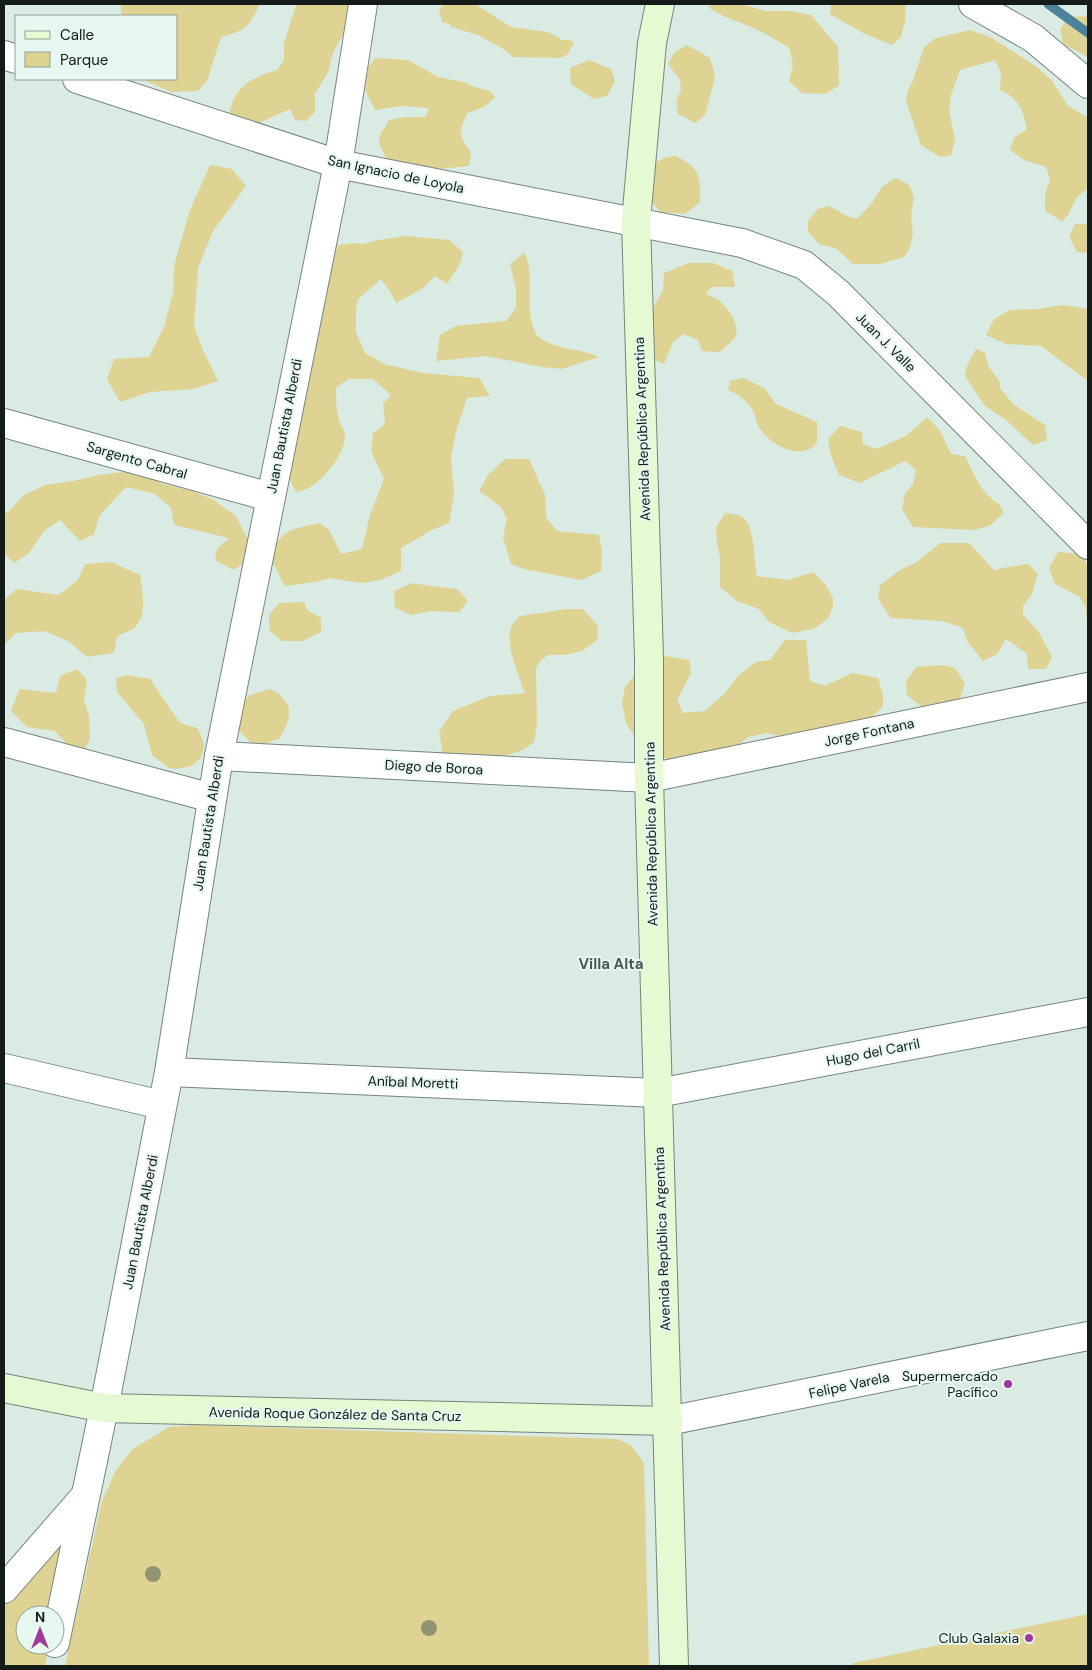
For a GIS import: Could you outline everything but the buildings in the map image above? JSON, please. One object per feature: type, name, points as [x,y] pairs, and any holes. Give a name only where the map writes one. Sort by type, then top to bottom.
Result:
[{"type":"main road","name":"Avenida República Argentina","points":[[660,4],[652,43],[636,221],[649,658],[649,778],[674,1666]]},
{"type":"main road","name":"Avenida Roque González de Santa Cruz","points":[[4,1388],[104,1408],[668,1422]]},
{"type":"street","name":"Juan Bautista Alberdi","points":[[63,1605],[87,1494],[169,1072],[219,756],[338,164],[363,4]]},
{"type":"street","points":[[973,4],[1033,38],[1088,84]]},
{"type":"street","name":"San Ignacio de Loyola","points":[[80,80],[338,164],[636,221]]},
{"type":"street","name":"Juan J. Valle","points":[[636,221],[742,243],[804,265],[838,294],[1088,545]]},
{"type":"street","name":"Sargento Cabral","points":[[4,423],[270,497]]},
{"type":"street","name":"Jorge Fontana","points":[[649,778],[1088,687]]},
{"type":"street","points":[[4,742],[212,798]]},
{"type":"street","name":"Diego de Boroa","points":[[219,756],[649,778]]},
{"type":"street","name":"Hugo del Carril","points":[[658,1093],[1088,1012]]},
{"type":"street","points":[[4,1068],[162,1105]]},
{"type":"street","name":"Aníbal Moretti","points":[[169,1072],[658,1093]]},
{"type":"street","name":"Felipe Varela","points":[[668,1422],[1088,1336]]},
{"type":"street","points":[[4,1589],[87,1494]]},
{"type":"green space","points":[[121,4],[260,4],[253,18],[246,26],[241,30],[221,37],[207,81],[198,91],[171,92],[144,80],[178,80],[178,15],[121,15]]},
{"type":"green space","points":[[294,4],[356,4],[351,24],[343,34],[333,53],[328,72],[315,94],[315,112],[306,121],[295,120],[290,109],[261,122],[248,131],[229,117],[234,98],[244,85],[259,76],[277,70],[284,60],[284,43],[296,5]]},
{"type":"green space","points":[[445,4],[475,4],[511,27],[548,32],[562,40],[571,40],[574,43],[567,55],[560,58],[513,57],[505,50],[478,35],[451,27],[449,24],[442,22],[439,9]]},
{"type":"green space","points":[[712,4],[741,4],[766,11],[789,11],[811,15],[838,47],[839,85],[826,94],[802,93],[789,81],[793,64],[789,48],[775,39],[708,7]]},
{"type":"green space","points":[[831,4],[906,4],[905,22],[901,37],[892,45],[863,33],[830,14]]},
{"type":"green space","points":[[1088,16],[1088,57],[1063,44],[1060,29],[1069,17]]},
{"type":"green space","points":[[970,30],[992,38],[1037,67],[1052,81],[1068,106],[1088,118],[1088,188],[1077,197],[1068,215],[1062,221],[1045,211],[1045,194],[1050,179],[1046,167],[1024,160],[1010,150],[1014,138],[1027,129],[1019,105],[1012,97],[1000,90],[1001,73],[995,60],[960,70],[951,95],[949,111],[955,139],[951,155],[940,157],[921,145],[906,101],[908,90],[913,81],[924,47],[936,38]]},
{"type":"green space","points":[[687,45],[710,58],[715,75],[705,115],[695,123],[678,114],[676,101],[681,90],[680,80],[668,64],[675,52]]},
{"type":"green space","points":[[376,58],[408,60],[438,77],[468,83],[468,85],[490,91],[495,97],[484,107],[468,113],[462,125],[462,137],[471,152],[469,166],[418,171],[391,168],[380,146],[379,139],[382,130],[389,120],[405,117],[426,117],[429,108],[402,106],[375,110],[362,84],[368,73],[368,67]]},
{"type":"green space","points":[[589,60],[611,69],[615,81],[607,96],[594,99],[571,84],[570,68]]},
{"type":"green space","points":[[676,156],[694,169],[700,186],[700,202],[685,214],[661,212],[644,194],[655,163],[666,157]]},
{"type":"green space","points":[[210,165],[232,169],[246,186],[213,231],[198,268],[194,326],[218,381],[193,389],[150,392],[120,402],[107,379],[114,359],[149,357],[164,327],[173,293],[174,266],[190,210]]},
{"type":"green space","points":[[896,178],[909,185],[914,197],[911,216],[913,233],[910,248],[904,257],[880,264],[853,264],[836,248],[819,244],[808,232],[808,221],[818,209],[829,206],[851,218],[858,218],[872,203],[882,187]]},
{"type":"green space","points":[[1075,224],[1088,224],[1088,253],[1077,252],[1069,237]]},
{"type":"green space","points":[[406,236],[449,240],[463,252],[459,266],[447,284],[435,276],[423,288],[396,303],[381,279],[358,299],[356,332],[365,353],[384,364],[423,373],[479,378],[490,396],[467,398],[457,428],[451,458],[454,493],[449,523],[432,530],[401,548],[401,571],[380,580],[362,583],[329,578],[316,582],[285,586],[269,556],[279,540],[289,531],[320,523],[329,530],[341,554],[362,549],[370,515],[384,479],[371,451],[373,433],[385,424],[383,404],[391,395],[373,379],[348,379],[336,388],[337,411],[345,435],[340,454],[335,463],[320,479],[304,490],[296,492],[290,480],[289,469],[303,295],[302,272],[326,247],[353,243],[363,244]]},
{"type":"green space","points":[[524,253],[529,269],[531,319],[537,335],[554,345],[599,357],[562,369],[485,356],[436,361],[440,335],[456,326],[506,321],[516,308],[516,289],[510,264]]},
{"type":"green space","points":[[689,263],[713,263],[732,271],[735,287],[712,287],[706,294],[719,300],[732,315],[737,328],[735,338],[720,352],[702,351],[698,340],[684,334],[673,342],[664,364],[644,355],[648,317],[663,290],[664,273]]},
{"type":"green space","points":[[1063,305],[1088,309],[1088,381],[1041,346],[1006,344],[986,335],[994,319],[1010,310],[1037,309]]},
{"type":"green space","points":[[976,349],[985,353],[989,367],[1000,382],[1000,388],[1013,404],[1045,425],[1047,440],[1033,445],[1006,420],[985,406],[965,376],[967,366]]},
{"type":"green space","points":[[743,378],[764,388],[776,404],[817,422],[817,442],[811,448],[804,451],[796,451],[780,446],[766,436],[759,428],[750,406],[742,398],[728,390],[730,381]]},
{"type":"green space","points":[[927,417],[939,429],[951,454],[965,456],[983,490],[1001,506],[1004,513],[989,526],[974,530],[913,527],[902,509],[905,494],[913,484],[916,470],[905,461],[860,483],[839,475],[830,453],[828,439],[840,426],[862,432],[863,444],[876,449],[906,436]]},
{"type":"green space","points":[[505,459],[529,459],[545,495],[546,517],[557,531],[599,535],[602,552],[601,571],[581,580],[524,569],[511,564],[503,537],[507,519],[501,507],[479,491],[488,475]]},
{"type":"green space","points":[[122,472],[148,476],[163,484],[192,491],[212,499],[235,515],[248,539],[246,562],[233,570],[215,560],[217,549],[229,538],[174,525],[171,508],[155,494],[126,487],[100,515],[94,534],[80,541],[60,520],[44,531],[29,553],[14,563],[4,553],[4,511],[7,513],[24,495],[45,485]]},
{"type":"green space","points":[[725,513],[741,516],[746,520],[753,543],[757,576],[788,580],[813,572],[825,584],[833,598],[833,606],[828,619],[813,629],[792,633],[769,622],[759,609],[737,601],[720,587],[720,557],[716,527]]},
{"type":"green space","points":[[940,543],[969,543],[995,571],[1028,564],[1038,574],[1032,594],[1023,606],[1023,615],[1038,631],[1052,657],[1046,669],[1028,669],[1027,654],[1006,639],[997,654],[983,661],[967,641],[963,628],[942,621],[891,618],[878,599],[880,585],[900,570],[917,562]]},
{"type":"green space","points":[[1058,552],[1081,554],[1088,566],[1088,639],[1086,608],[1080,597],[1055,584],[1049,568]]},
{"type":"green space","points":[[111,562],[140,575],[143,595],[143,609],[139,621],[134,628],[117,636],[114,653],[87,657],[68,641],[45,631],[16,633],[4,645],[4,600],[17,589],[58,595],[78,580],[85,564]]},
{"type":"green space","points":[[412,583],[457,589],[468,601],[459,612],[430,611],[412,615],[395,608],[394,591]]},
{"type":"green space","points":[[304,602],[307,610],[321,618],[321,632],[303,641],[282,641],[269,630],[269,615],[279,603]]},
{"type":"green space","points":[[566,609],[583,609],[598,626],[597,640],[582,651],[564,655],[548,655],[541,660],[536,668],[537,724],[534,742],[523,750],[504,756],[466,761],[443,753],[439,732],[453,711],[490,696],[525,693],[511,652],[510,635],[512,625],[520,616]]},
{"type":"green space","points":[[785,640],[806,640],[810,681],[825,686],[852,673],[878,678],[883,695],[883,706],[872,717],[840,731],[787,738],[767,733],[748,737],[725,756],[689,765],[656,756],[638,742],[626,723],[622,703],[625,687],[640,668],[654,658],[665,656],[689,660],[691,673],[677,700],[683,713],[705,711],[725,693],[738,676],[756,662],[770,660]]},
{"type":"green space","points":[[942,665],[955,668],[965,684],[959,701],[927,711],[907,695],[906,681],[916,667]]},
{"type":"green space","points":[[77,669],[87,680],[84,700],[89,716],[90,739],[84,750],[66,743],[55,731],[27,727],[11,711],[20,689],[56,693],[60,676]]},
{"type":"green space","points":[[127,675],[150,679],[180,723],[197,728],[204,745],[202,756],[192,766],[177,769],[169,768],[152,755],[144,724],[117,692],[116,678]]},
{"type":"green space","points":[[270,689],[284,699],[288,705],[289,717],[287,724],[279,739],[262,744],[251,743],[236,727],[235,710],[250,695]]},
{"type":"green space","points":[[195,1425],[616,1439],[631,1445],[644,1463],[649,1666],[65,1666],[102,1501],[116,1470],[133,1449],[169,1427]]},
{"type":"green space","points":[[53,1546],[60,1546],[65,1559],[56,1605],[15,1605],[15,1655],[47,1655],[45,1666],[4,1666],[4,1601]]},
{"type":"green space","name":"Club Galaxia","points":[[1088,1614],[1088,1666],[853,1666],[853,1663]]},
{"type":"waterway","points":[[1048,4],[1088,33]]},
{"type":"place","name":"Supermercado Pacífico","points":[[1008,1384]]},
{"type":"place","name":"Club Galaxia","points":[[1029,1638]]},
{"type":"district","name":"Villa Alta","points":[[611,964]]}]
